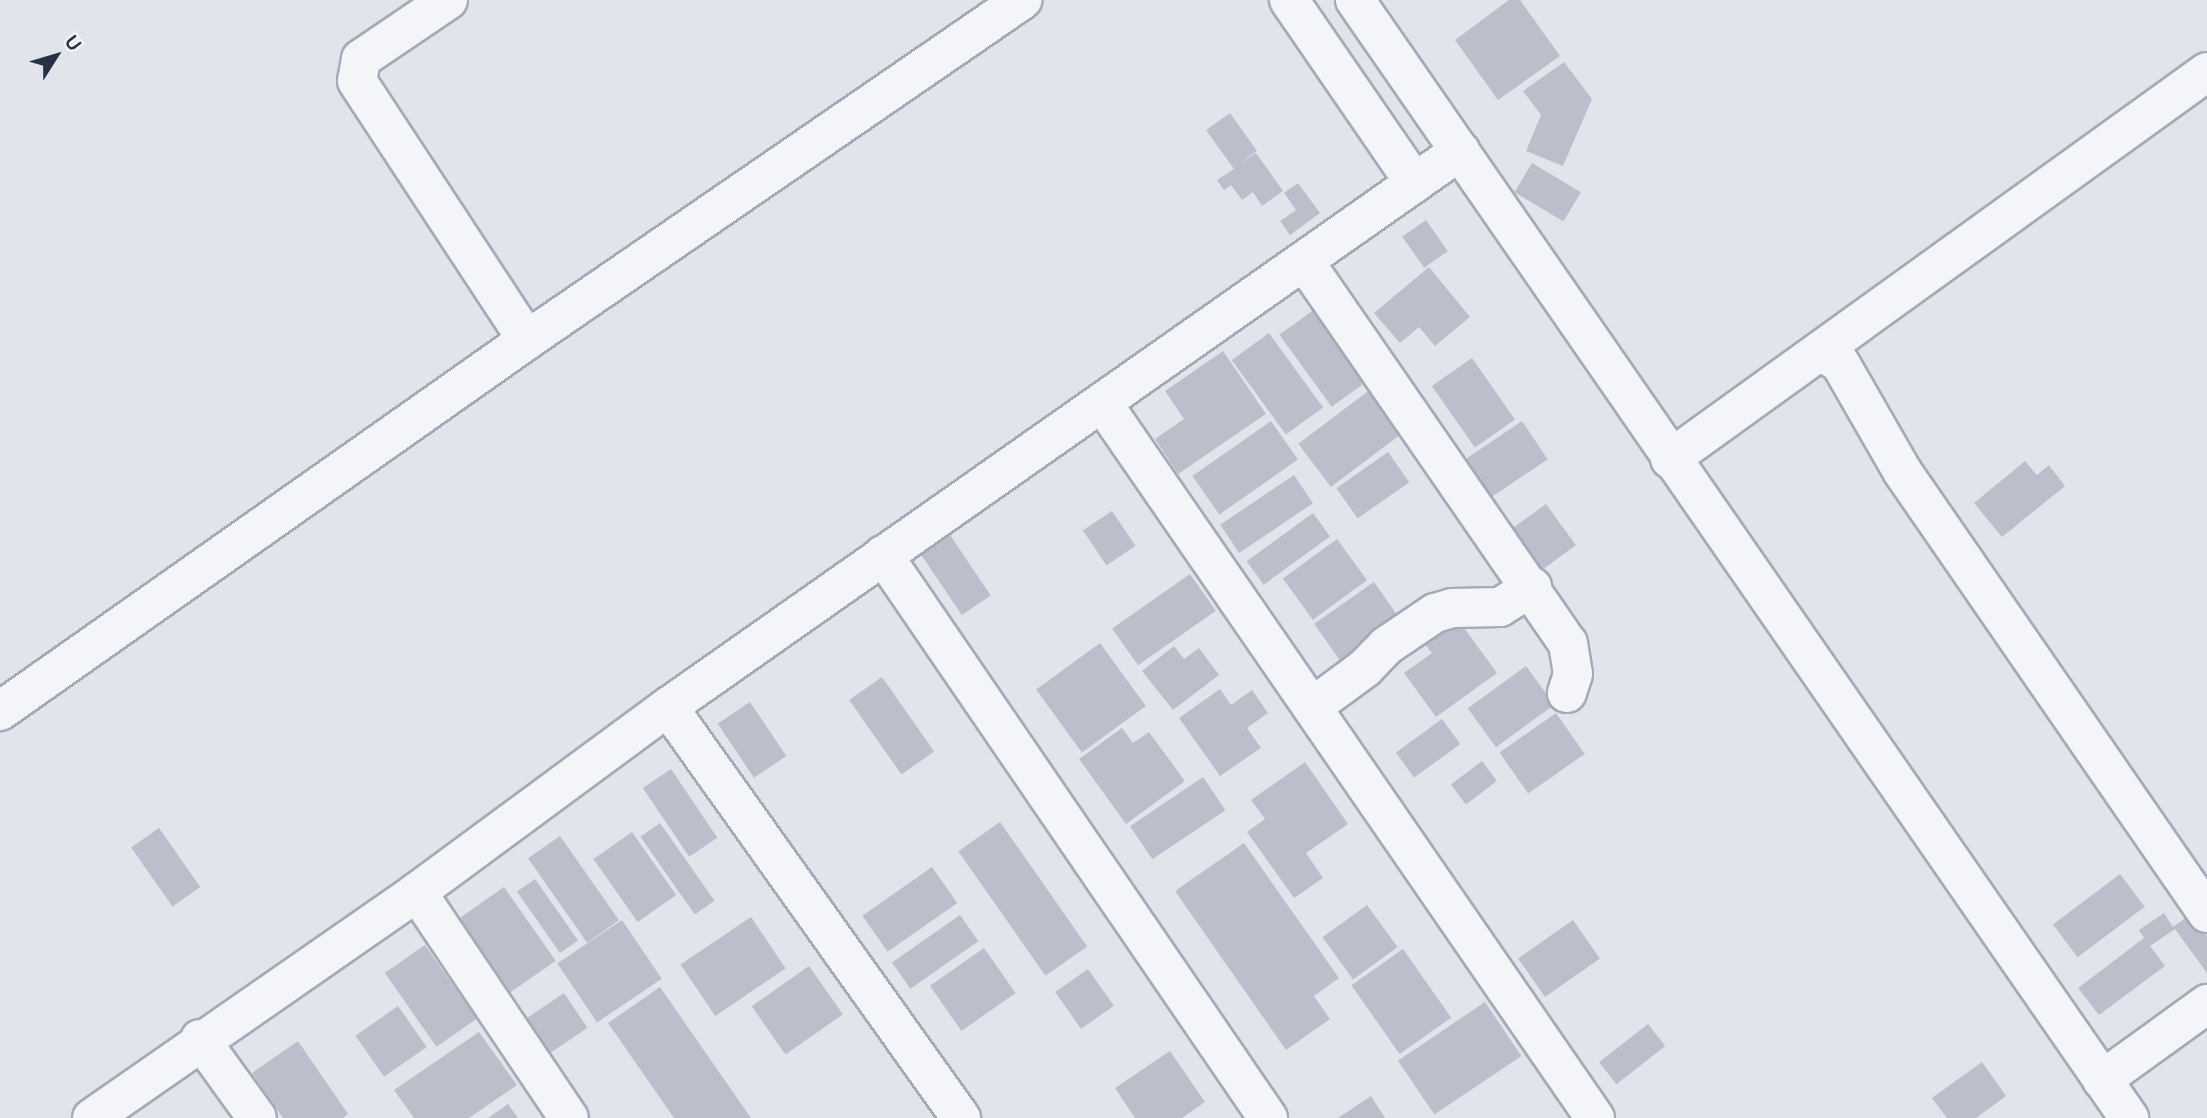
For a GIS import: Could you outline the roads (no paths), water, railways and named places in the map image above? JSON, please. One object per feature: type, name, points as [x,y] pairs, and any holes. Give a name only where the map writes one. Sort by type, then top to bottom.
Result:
[{"type":"street","points":[[448,0],[361,59],[357,81],[527,340]]},
{"type":"street","points":[[0,711],[527,340],[1022,0]]},
{"type":"street","points":[[1289,0],[1415,183]]},
{"type":"street","points":[[1355,0],[1670,459],[2129,1118]]},
{"type":"street","points":[[1670,459],[2207,72]]},
{"type":"street","points":[[92,1118],[200,1039],[416,892],[667,707],[1103,404],[1460,151]]},
{"type":"street","points":[[1304,261],[1532,587],[1568,643],[1573,674],[1567,693]]},
{"type":"street","points":[[1820,351],[1840,363],[1902,471],[2207,913]]},
{"type":"street","points":[[1103,404],[1595,1118]]},
{"type":"street","points":[[883,555],[1268,1118]]},
{"type":"street","points":[[1312,707],[1365,668],[1386,646],[1435,614],[1452,608],[1500,607],[1532,587]]},
{"type":"street","points":[[667,707],[961,1118]]},
{"type":"street","points":[[416,892],[569,1118]]},
{"type":"street","points":[[2102,1080],[2207,1004]]},
{"type":"street","points":[[200,1039],[257,1118]]}]
